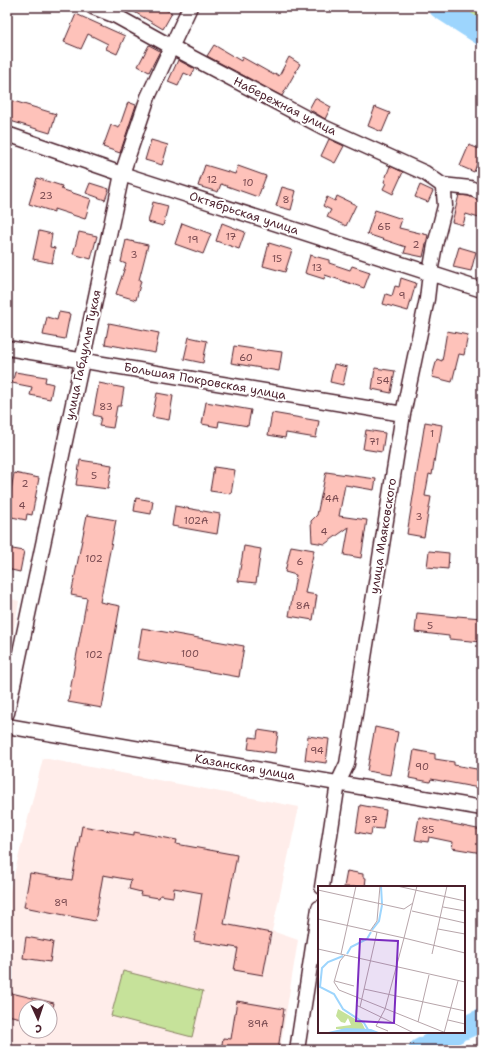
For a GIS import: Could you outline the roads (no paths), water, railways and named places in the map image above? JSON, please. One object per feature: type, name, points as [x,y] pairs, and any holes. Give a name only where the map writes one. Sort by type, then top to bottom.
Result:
[{"type":"street","name":"Набережная улица","points":[[93,7],[116,16],[323,127],[425,173],[442,185],[470,188],[482,193]]},
{"type":"street","name":"улица Габдуллы Тукая","points":[[7,714],[122,174],[148,97],[190,7]]},
{"type":"street","name":"Октябрьская улица","points":[[7,134],[122,174],[482,290]]},
{"type":"street","name":"улица Маяковского","points":[[322,886],[338,783],[347,764],[403,414],[427,299],[430,272],[445,206],[442,185]]},
{"type":"street","name":"Большая Покровская улица","points":[[7,348],[403,414]]},
{"type":"street","name":"Казанская улица","points":[[7,726],[482,808]]},
{"type":"street","points":[[298,1050],[318,915]]},
{"type":"waterway","points":[[440,7],[482,34]]},
{"type":"waterway","points":[[465,1028],[482,1020]]},
{"type":"waterway","points":[[420,1050],[454,1033]]}]
